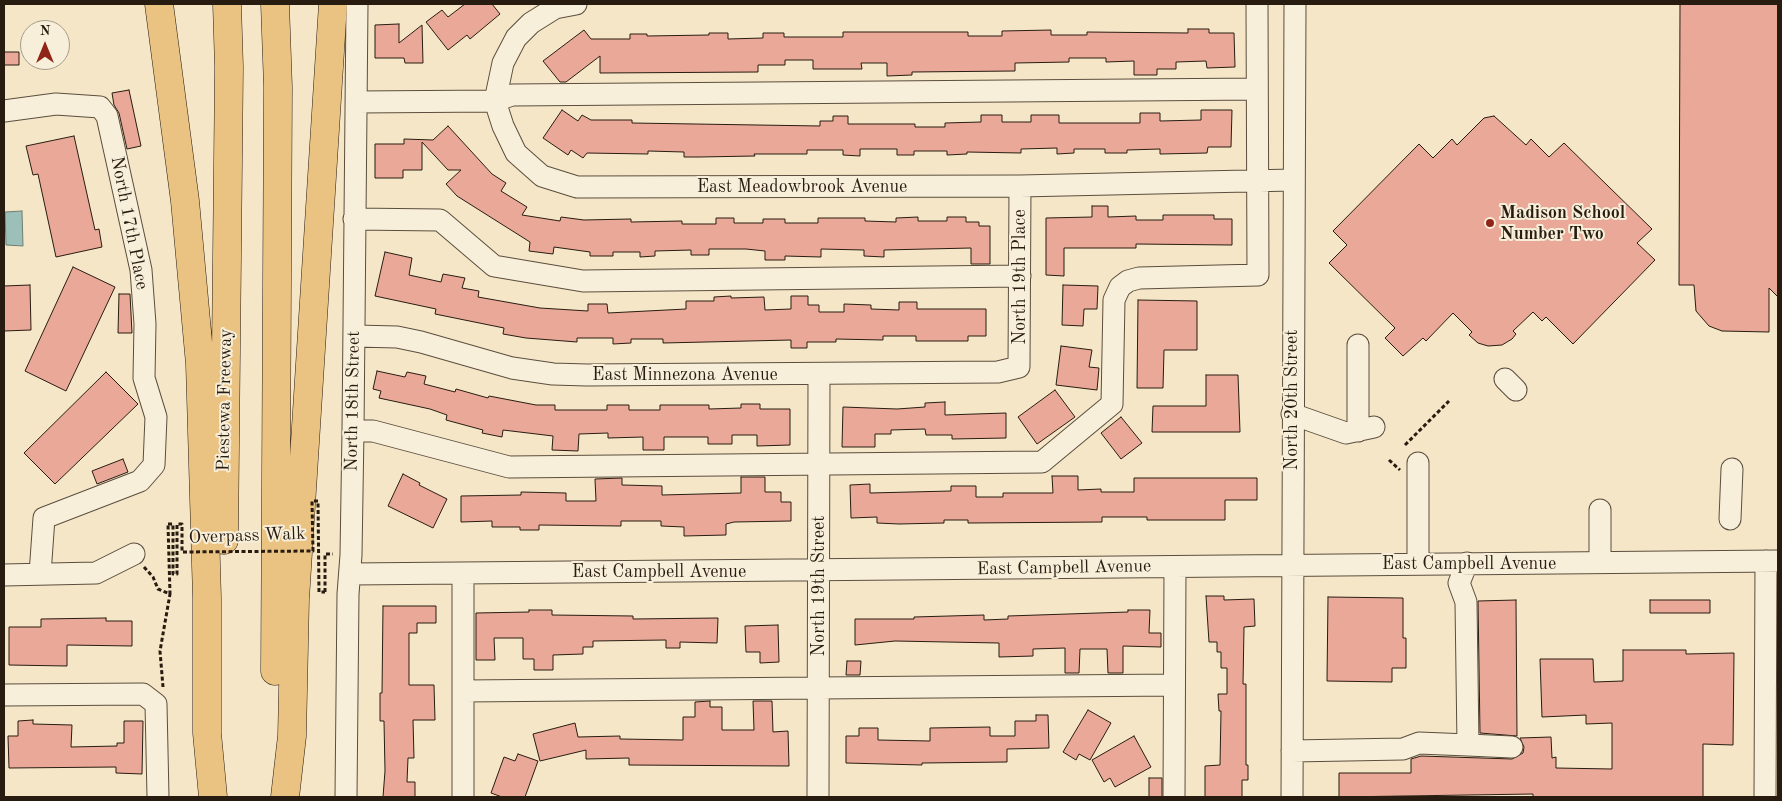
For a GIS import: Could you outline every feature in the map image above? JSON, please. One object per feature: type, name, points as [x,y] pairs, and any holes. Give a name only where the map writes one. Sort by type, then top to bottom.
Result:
[{"type":"highway","points":[[159,4],[185,201],[200,364],[207,589],[207,733],[213,797]]},
{"type":"highway","name":"Piestewa Freeway","points":[[223,797],[224,408],[230,67],[226,4]]},
{"type":"highway","points":[[275,4],[278,87],[275,797]]},
{"type":"highway","points":[[285,797],[292,736],[295,599],[333,4]]},
{"type":"street","name":"North 18th Street","points":[[346,797],[348,594],[351,574],[353,431],[357,4]]},
{"type":"street","points":[[495,100],[503,63],[516,38],[531,23],[555,8],[576,4]]},
{"type":"street","points":[[353,431],[373,431],[509,467],[1042,462],[1112,404],[1114,300],[1120,287],[1128,280],[1139,278],[1258,275],[1257,4]]},
{"type":"street","name":"North 20th Street","points":[[1292,797],[1295,4]]},
{"type":"street","points":[[357,102],[495,100],[512,95],[1256,89]]},
{"type":"street","name":"East Meadowbrook Avenue","points":[[495,100],[503,126],[516,153],[542,176],[577,187],[1020,186],[1293,180]]},
{"type":"street","name":"North 17th Place","points":[[4,111],[56,104],[100,107],[107,116],[141,270],[145,324],[144,378],[156,416],[154,465],[140,480],[44,518],[40,574]]},
{"type":"street","name":"North 19th Place","points":[[1019,367],[1020,186]]},
{"type":"street","points":[[354,219],[440,220],[494,266],[584,280],[1020,276]]},
{"type":"street","name":"East Minnezona Avenue","points":[[354,336],[405,338],[512,368],[552,374],[820,375],[998,372],[1019,367]]},
{"type":"street","points":[[1292,414],[1346,433],[1366,429],[1358,345]]},
{"type":"street","name":"North 19th Street","points":[[818,797],[820,375]]},
{"type":"street","points":[[1730,519],[1732,469]]},
{"type":"street","points":[[1411,470],[1418,564]]},
{"type":"street","points":[[1600,510],[1600,562]]},
{"type":"street","points":[[4,575],[96,573],[134,554]]},
{"type":"street","points":[[1765,797],[1772,686],[1772,561]]},
{"type":"street","name":"East Campbell Avenue","points":[[351,574],[1772,561]]},
{"type":"street","points":[[1466,564],[1459,583],[1466,602],[1468,745]]},
{"type":"street","points":[[1174,797],[1175,567]]},
{"type":"street","points":[[463,573],[463,797]]},
{"type":"street","points":[[463,691],[1174,685]]},
{"type":"street","points":[[4,695],[143,694],[156,704],[158,797]]},
{"type":"street","points":[[1292,751],[1403,749],[1419,744],[1512,747]]},
{"type":"path","points":[[1405,445],[1449,401]]},
{"type":"path","points":[[1389,460],[1403,472],[1411,470]]},
{"type":"path","name":"Overpass Walk","points":[[134,554],[153,577],[158,589],[170,594],[168,524],[173,524],[173,574],[177,574],[177,524],[182,524],[182,552],[313,551],[312,501],[318,501],[319,592],[325,592]]},
{"type":"water","points":[[22,211],[23,246],[6,245],[5,212]]},
{"type":"building","points":[[465,4],[492,4],[500,14],[470,39],[467,35],[448,50],[426,22],[442,10],[448,17]]},
{"type":"building","points":[[1680,4],[1778,4],[1778,297],[1769,288],[1769,332],[1722,331],[1709,326],[1696,311],[1694,285],[1679,285]]},
{"type":"building","points":[[399,24],[399,43],[422,25],[423,63],[405,63],[404,58],[375,58],[375,25]]},
{"type":"building","points":[[1188,29],[1209,29],[1209,33],[1234,33],[1235,67],[1207,68],[1206,61],[1176,62],[1176,69],[1157,69],[1157,75],[1134,75],[1134,61],[1106,62],[1106,58],[1069,58],[1069,62],[1015,63],[1015,71],[912,72],[912,75],[887,76],[887,63],[861,63],[862,69],[813,69],[813,60],[785,60],[785,65],[758,65],[758,72],[600,73],[600,56],[566,82],[560,82],[543,61],[584,30],[591,39],[630,39],[630,34],[647,34],[647,36],[728,33],[728,39],[763,38],[763,33],[784,33],[784,37],[843,37],[843,32],[968,32],[968,36],[1002,36],[1002,31],[1051,30],[1051,35],[1087,35],[1087,32],[1188,33]]},
{"type":"building","points":[[4,52],[19,52],[19,65],[4,65]]},
{"type":"building","points":[[129,90],[141,146],[127,149],[119,113],[114,105],[112,93]]},
{"type":"building","points":[[562,110],[578,121],[582,115],[591,120],[632,120],[632,123],[820,126],[820,121],[833,121],[833,116],[848,116],[848,124],[915,124],[915,127],[945,127],[945,123],[981,122],[981,115],[1002,115],[1002,122],[1031,122],[1031,115],[1059,115],[1059,123],[1140,123],[1140,113],[1160,113],[1160,121],[1201,120],[1201,110],[1232,110],[1231,147],[1208,147],[1207,153],[1160,154],[1160,149],[1127,150],[1127,153],[1105,153],[1105,149],[1074,149],[1074,153],[1057,154],[1057,148],[1021,149],[1021,153],[967,152],[967,154],[947,155],[947,151],[914,151],[914,155],[897,155],[897,149],[860,149],[860,156],[843,155],[843,150],[807,150],[807,154],[684,157],[684,152],[648,151],[648,154],[587,153],[583,158],[571,150],[568,155],[543,138]]},
{"type":"building","points":[[1494,116],[1526,145],[1531,139],[1549,157],[1564,143],[1652,229],[1637,243],[1655,260],[1573,344],[1546,317],[1542,321],[1533,312],[1513,331],[1516,334],[1512,339],[1502,345],[1488,346],[1478,343],[1469,335],[1472,332],[1453,313],[1426,341],[1423,338],[1403,356],[1385,338],[1395,328],[1329,263],[1347,245],[1333,231],[1419,144],[1433,158],[1452,139],[1457,145],[1484,118]]},
{"type":"building","points":[[448,126],[492,174],[506,183],[501,191],[527,207],[522,215],[560,221],[561,217],[584,220],[631,219],[631,222],[682,221],[682,224],[716,224],[716,218],[734,218],[734,223],[763,223],[763,219],[785,219],[785,223],[818,223],[818,218],[865,218],[865,221],[896,222],[896,218],[918,217],[918,221],[947,221],[947,217],[966,217],[966,222],[979,222],[979,226],[990,226],[990,264],[971,264],[971,248],[884,250],[884,257],[864,256],[864,250],[821,249],[821,257],[785,256],[785,260],[765,260],[765,251],[746,249],[709,249],[709,255],[691,255],[691,250],[655,251],[655,256],[640,257],[640,252],[613,252],[613,256],[590,256],[590,252],[554,247],[553,254],[529,251],[530,242],[457,196],[446,184],[461,170],[448,170],[422,142],[422,170],[403,170],[403,178],[375,178],[375,144],[404,144],[404,139],[433,140]]},
{"type":"building","points":[[74,136],[95,230],[99,229],[102,247],[56,257],[38,174],[33,175],[26,146]]},
{"type":"building","points":[[1092,206],[1108,206],[1108,217],[1136,216],[1136,220],[1163,220],[1163,215],[1214,215],[1214,219],[1232,219],[1232,245],[1136,244],[1136,248],[1064,248],[1064,276],[1046,275],[1046,218],[1092,217]]},
{"type":"building","points":[[385,252],[412,258],[409,275],[441,282],[443,274],[465,278],[462,288],[479,291],[478,297],[540,308],[588,311],[588,304],[607,304],[608,313],[686,309],[686,301],[714,301],[714,297],[731,296],[731,298],[764,297],[765,310],[791,309],[791,296],[808,296],[808,305],[819,305],[819,312],[844,312],[844,304],[871,305],[871,309],[899,310],[899,302],[917,302],[917,309],[986,309],[986,336],[968,336],[968,341],[916,341],[916,336],[883,336],[883,340],[836,339],[836,342],[807,342],[807,348],[791,348],[791,340],[663,343],[663,339],[631,339],[631,343],[613,344],[613,338],[577,338],[577,342],[526,338],[503,334],[504,328],[435,314],[436,309],[375,296]]},
{"type":"building","points":[[73,267],[115,287],[66,391],[25,371]]},
{"type":"building","points":[[30,285],[31,330],[4,331],[4,286]]},
{"type":"building","points":[[1063,285],[1098,286],[1097,309],[1084,309],[1083,326],[1062,325]]},
{"type":"building","points":[[119,294],[130,294],[132,333],[118,333]]},
{"type":"building","points":[[1138,300],[1197,301],[1197,350],[1164,350],[1163,388],[1137,388]]},
{"type":"building","points":[[1061,346],[1092,350],[1089,367],[1099,368],[1097,390],[1056,385]]},
{"type":"building","points":[[377,371],[405,377],[407,372],[426,376],[424,384],[455,392],[456,389],[488,398],[489,396],[536,405],[555,405],[555,410],[607,410],[607,405],[629,405],[629,410],[660,410],[660,405],[709,405],[709,409],[741,408],[741,404],[760,404],[760,409],[790,409],[790,445],[757,446],[757,435],[732,435],[732,444],[708,444],[708,437],[664,437],[664,450],[643,450],[643,437],[608,438],[608,433],[579,434],[578,451],[552,450],[553,436],[503,430],[502,437],[482,433],[483,430],[446,420],[447,415],[430,409],[379,398],[381,391],[373,389]]},
{"type":"building","points":[[106,372],[138,404],[55,484],[24,453]]},
{"type":"building","points":[[1206,375],[1238,375],[1240,432],[1152,432],[1153,406],[1206,406]]},
{"type":"building","points":[[1055,390],[1075,417],[1037,444],[1018,417]]},
{"type":"building","points":[[945,402],[945,415],[1006,413],[1006,438],[952,439],[952,435],[926,435],[925,429],[891,430],[891,434],[875,434],[875,447],[842,447],[843,407],[897,409],[925,407],[925,403]]},
{"type":"building","points":[[1121,417],[1142,443],[1121,459],[1101,433]]},
{"type":"building","points":[[123,459],[128,472],[97,484],[92,471]]},
{"type":"building","points":[[403,474],[420,483],[419,485],[447,499],[433,528],[388,506]]},
{"type":"building","points":[[1052,476],[1078,476],[1078,490],[1101,489],[1101,492],[1134,492],[1134,478],[1257,478],[1257,500],[1225,500],[1225,520],[1147,520],[1147,517],[1102,517],[1102,522],[968,523],[968,520],[944,520],[944,523],[899,524],[877,523],[877,517],[851,518],[850,485],[870,484],[870,493],[951,491],[951,486],[976,486],[976,497],[1003,497],[1003,493],[1053,493]]},
{"type":"building","points":[[741,477],[765,477],[765,492],[781,492],[781,502],[791,502],[791,521],[734,522],[726,524],[726,535],[684,536],[684,527],[661,526],[661,521],[621,521],[621,526],[539,525],[539,530],[520,530],[520,527],[492,527],[492,521],[461,522],[461,496],[521,495],[521,492],[566,493],[566,501],[596,501],[595,479],[622,478],[622,485],[662,486],[662,495],[741,493]]},
{"type":"building","points":[[1206,596],[1224,596],[1224,600],[1254,599],[1255,626],[1244,627],[1243,684],[1246,684],[1246,765],[1248,765],[1248,780],[1242,780],[1242,797],[1205,797],[1205,766],[1220,765],[1221,711],[1219,711],[1218,694],[1227,694],[1227,668],[1221,668],[1221,652],[1217,652],[1217,642],[1209,642]]},
{"type":"building","points":[[1328,597],[1403,598],[1403,638],[1406,638],[1406,668],[1392,668],[1392,682],[1327,681]]},
{"type":"building","points":[[1516,600],[1517,736],[1480,733],[1478,601]]},
{"type":"building","points":[[1650,600],[1710,600],[1710,613],[1650,613]]},
{"type":"building","points":[[383,606],[436,606],[436,623],[417,623],[417,633],[409,633],[409,685],[434,685],[435,720],[413,720],[414,758],[408,758],[407,782],[415,782],[415,797],[383,797],[385,771],[384,721],[380,721],[380,693],[382,693]]},
{"type":"building","points":[[529,610],[552,610],[552,615],[633,616],[633,619],[718,618],[717,643],[680,642],[680,648],[666,648],[666,640],[593,641],[593,647],[583,647],[583,654],[553,655],[553,670],[534,670],[534,659],[523,659],[523,638],[494,638],[495,660],[476,660],[476,613],[529,612]]},
{"type":"building","points":[[1128,610],[1150,610],[1149,633],[1161,633],[1161,647],[1123,646],[1123,673],[1108,673],[1107,649],[1080,649],[1079,673],[1065,673],[1065,648],[1033,649],[1033,656],[999,657],[999,643],[895,641],[855,645],[855,619],[914,619],[914,617],[984,615],[984,620],[1008,619],[1008,616],[1128,612]]},
{"type":"building","points":[[106,618],[106,621],[132,621],[132,646],[67,645],[67,666],[9,665],[9,627],[41,627],[41,619]]},
{"type":"building","points":[[778,625],[779,662],[760,663],[760,652],[746,652],[745,626]]},
{"type":"building","points":[[1623,650],[1686,650],[1686,654],[1734,653],[1733,745],[1703,744],[1703,797],[1533,797],[1533,794],[1339,797],[1339,773],[1411,773],[1411,759],[1421,756],[1512,759],[1523,753],[1524,747],[1520,738],[1551,737],[1552,758],[1556,757],[1556,768],[1612,769],[1612,723],[1586,724],[1586,715],[1542,717],[1540,659],[1593,659],[1594,682],[1623,681]]},
{"type":"building","points":[[847,661],[861,661],[860,675],[846,675]]},
{"type":"building","points":[[710,701],[710,707],[722,707],[722,730],[754,730],[753,701],[772,701],[773,732],[788,731],[789,766],[629,765],[629,758],[586,759],[586,750],[540,761],[533,734],[575,723],[578,737],[620,736],[620,739],[683,740],[683,717],[695,717],[695,702]]},
{"type":"building","points":[[1088,710],[1111,723],[1090,760],[1079,754],[1076,760],[1063,752]]},
{"type":"building","points":[[1036,715],[1048,715],[1049,748],[1007,749],[1007,762],[922,763],[922,765],[846,763],[846,736],[859,736],[859,728],[878,728],[878,740],[930,741],[930,728],[990,727],[990,736],[1015,736],[1015,721],[1036,721]]},
{"type":"building","points":[[33,720],[33,724],[72,725],[71,747],[117,746],[117,743],[124,743],[124,721],[143,721],[142,774],[116,773],[116,767],[9,768],[8,736],[18,736],[18,721]]},
{"type":"building","points":[[1134,736],[1151,767],[1115,787],[1110,778],[1104,782],[1092,760]]},
{"type":"building","points":[[518,754],[538,761],[525,797],[502,797],[491,793],[504,757],[515,761]]},
{"type":"building","points":[[1149,778],[1162,778],[1162,797],[1149,797]]},
{"type":"place","name":"Madison School Number Two","points":[[1490,223]]}]
